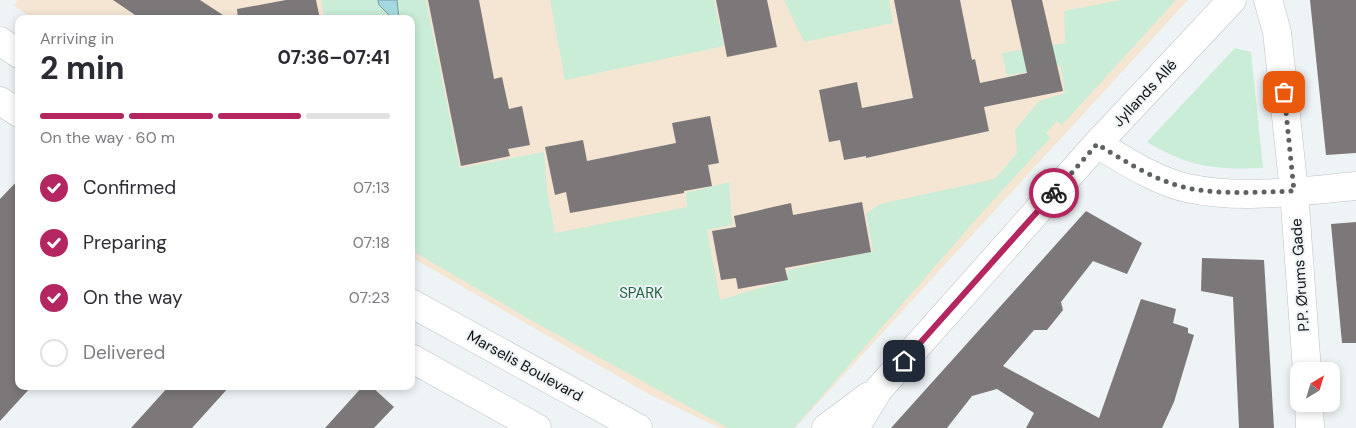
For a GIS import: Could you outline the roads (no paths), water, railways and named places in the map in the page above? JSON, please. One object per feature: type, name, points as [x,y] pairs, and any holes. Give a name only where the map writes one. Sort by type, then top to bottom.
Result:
[{"type":"street","name":"Jyllands Allé","points":[[855,428],[879,389],[1097,144],[1232,0]]},
{"type":"street","name":"P.P. Ørums Gade","points":[[1268,0],[1277,32],[1294,191],[1306,362]]},
{"type":"street","points":[[0,41],[15,51]]},
{"type":"street","points":[[0,101],[15,110]]},
{"type":"street","points":[[1097,144],[1153,174],[1186,188],[1236,193],[1356,186]]},
{"type":"street","name":"Marselis Boulevard","points":[[415,304],[638,428]]},
{"type":"street","points":[[415,360],[536,428]]},
{"type":"street","name":"Jyllands Allé","points":[[826,428],[879,389]]},
{"type":"street","points":[[1309,412],[1310,428]]},
{"type":"water","points":[[378,0],[397,0],[399,15],[389,15],[379,5]]},
{"type":"park label","name":"SPARK","points":[[641,293]]}]
